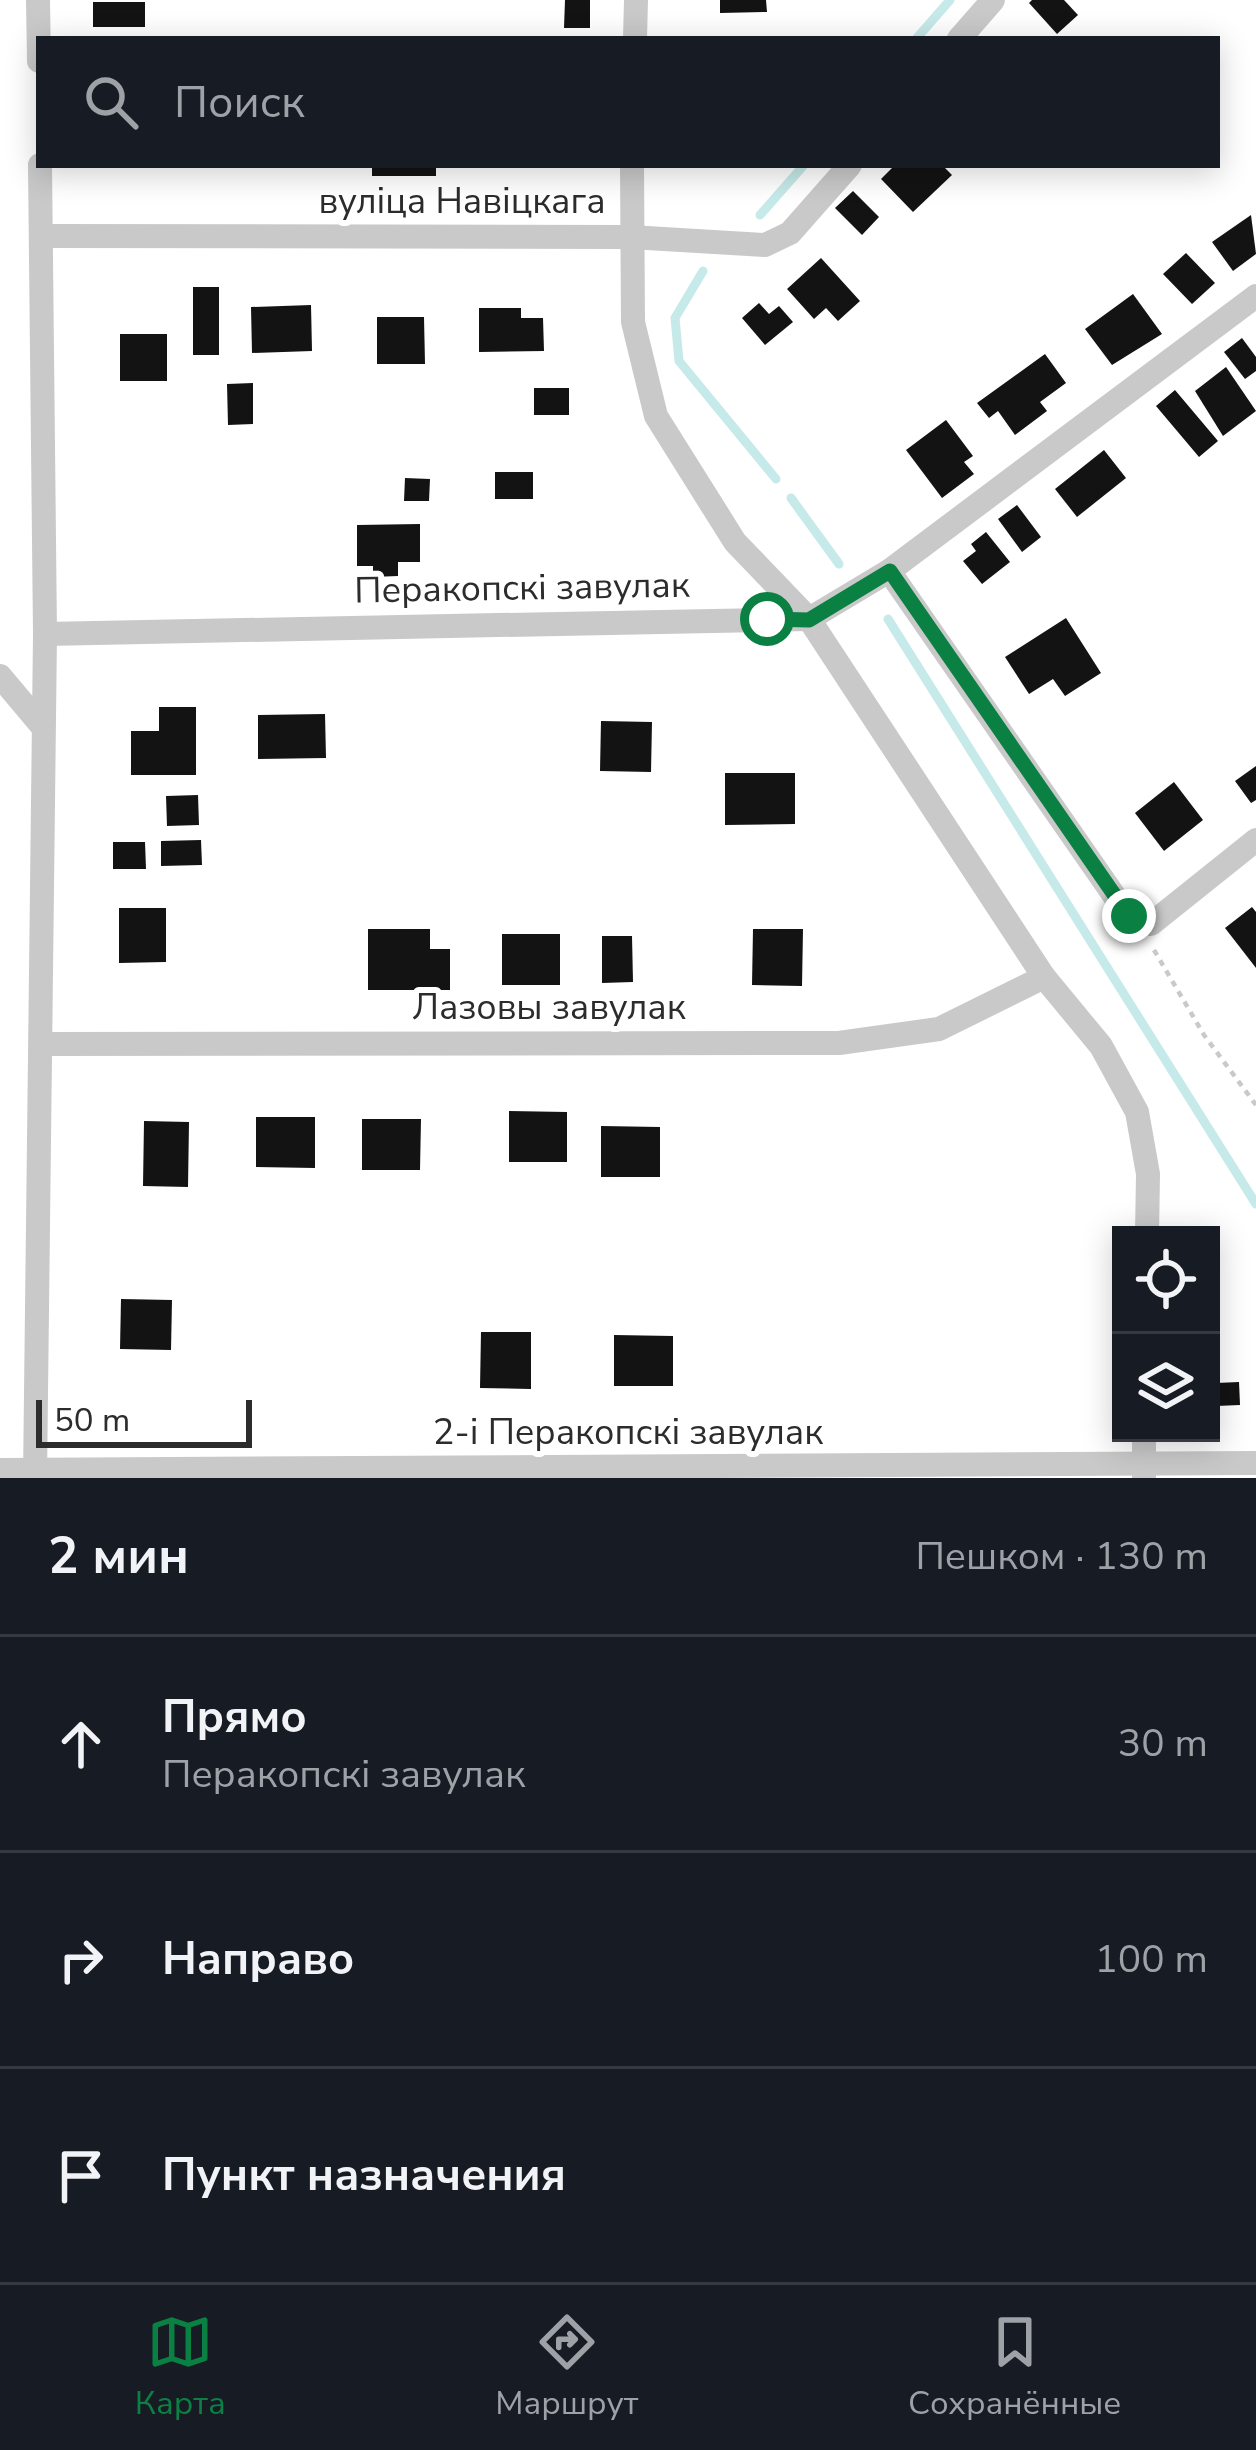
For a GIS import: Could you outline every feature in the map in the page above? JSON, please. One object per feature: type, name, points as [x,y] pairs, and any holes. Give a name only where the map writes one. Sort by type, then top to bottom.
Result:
[{"type":"street","points":[[38,0],[39,36]]},
{"type":"street","points":[[635,36],[636,0]]},
{"type":"street","points":[[962,36],[993,0]]},
{"type":"street","points":[[35,1475],[45,634],[40,168]]},
{"type":"street","points":[[632,168],[633,322],[656,416],[736,542],[809,620],[1044,977],[1101,1046],[1137,1112],[1148,1174],[1147,1226]]},
{"type":"street","name":"вуліца Навіцкага","points":[[41,236],[631,237],[765,244],[790,233],[847,168]]},
{"type":"street","points":[[809,620],[890,571],[1256,296]]},
{"type":"street","points":[[890,571],[1129,916],[1151,924],[1256,840]]},
{"type":"street","name":"Перакопскі завулак","points":[[45,634],[809,620]]},
{"type":"street","points":[[0,676],[41,727]]},
{"type":"street","name":"Лазовы завулак","points":[[41,1044],[838,1043],[939,1029],[1044,977]]},
{"type":"street","name":"2-і Перакопскі завулак","points":[[0,1470],[35,1475],[1144,1472],[1256,1463]]},
{"type":"path","points":[[1151,924],[1154,957],[1256,1105]]},
{"type":"building","points":[[565,0],[590,0],[590,28],[564,28]]},
{"type":"building","points":[[720,0],[766,0],[767,12],[720,13]]},
{"type":"building","points":[[1064,0],[1078,15],[1057,34],[1029,3]]},
{"type":"building","points":[[93,2],[145,2],[145,27],[93,27]]},
{"type":"building","points":[[372,168],[436,168],[436,176],[372,176]]},
{"type":"building","points":[[892,168],[945,168],[952,175],[913,212],[881,179]]},
{"type":"building","points":[[853,191],[879,217],[862,235],[835,208]]},
{"type":"building","points":[[1251,215],[1256,254],[1233,271],[1212,242]]},
{"type":"building","points":[[1186,253],[1215,283],[1192,304],[1163,274]]},
{"type":"building","points":[[821,258],[860,301],[838,321],[826,308],[814,319],[787,289]]},
{"type":"building","points":[[193,287],[219,287],[219,355],[193,355]]},
{"type":"building","points":[[1133,294],[1162,334],[1112,365],[1085,329]]},
{"type":"building","points":[[759,303],[769,314],[779,306],[793,322],[765,345],[742,318]]},
{"type":"building","points":[[311,305],[312,351],[252,353],[251,307]]},
{"type":"building","points":[[479,308],[521,308],[521,318],[543,318],[544,351],[479,352]]},
{"type":"building","points":[[377,317],[424,317],[425,364],[377,364]]},
{"type":"building","points":[[120,334],[167,334],[167,381],[120,381]]},
{"type":"building","points":[[1242,338],[1256,357],[1256,371],[1245,379],[1224,352]]},
{"type":"building","points":[[1045,354],[1066,383],[1040,402],[1047,411],[1015,435],[998,411],[989,418],[977,403]]},
{"type":"building","points":[[1226,367],[1256,411],[1223,436],[1195,391]]},
{"type":"building","points":[[253,383],[253,424],[228,425],[227,384]]},
{"type":"building","points":[[534,388],[569,388],[569,415],[534,415]]},
{"type":"building","points":[[1175,390],[1218,441],[1199,457],[1156,406]]},
{"type":"building","points":[[946,420],[973,456],[964,462],[974,474],[942,498],[906,450]]},
{"type":"building","points":[[1104,450],[1126,478],[1077,517],[1055,489]]},
{"type":"building","points":[[495,472],[533,472],[533,499],[495,499]]},
{"type":"building","points":[[405,478],[430,479],[429,501],[404,501]]},
{"type":"building","points":[[1017,505],[1041,537],[1022,552],[998,519]]},
{"type":"building","points":[[420,524],[420,562],[398,562],[398,576],[373,577],[373,566],[357,566],[357,525]]},
{"type":"building","points":[[986,532],[1010,562],[982,584],[963,561],[976,551],[971,544]]},
{"type":"building","points":[[1066,618],[1101,673],[1065,696],[1053,679],[1029,694],[1005,657]]},
{"type":"building","points":[[159,707],[196,707],[196,775],[131,775],[131,731],[159,731]]},
{"type":"building","points":[[325,714],[326,758],[258,759],[258,715]]},
{"type":"building","points":[[601,721],[652,722],[651,772],[600,771]]},
{"type":"building","points":[[1256,766],[1256,800],[1251,803],[1235,781]]},
{"type":"building","points":[[725,773],[795,773],[795,824],[725,825]]},
{"type":"building","points":[[1174,782],[1203,820],[1164,851],[1135,813]]},
{"type":"building","points":[[198,795],[199,825],[167,826],[166,796]]},
{"type":"building","points":[[201,840],[202,865],[161,866],[161,841]]},
{"type":"building","points":[[113,842],[145,842],[146,869],[113,869]]},
{"type":"building","points":[[1252,907],[1256,912],[1256,968],[1225,928]]},
{"type":"building","points":[[119,908],[166,908],[166,962],[119,963]]},
{"type":"building","points":[[368,929],[430,929],[430,949],[450,949],[450,990],[368,990]]},
{"type":"building","points":[[753,929],[803,929],[802,986],[752,985]]},
{"type":"building","points":[[502,934],[560,934],[560,985],[502,985]]},
{"type":"building","points":[[602,936],[632,936],[633,982],[602,983]]},
{"type":"building","points":[[509,1111],[567,1112],[567,1162],[509,1162]]},
{"type":"building","points":[[256,1117],[315,1117],[315,1168],[256,1167]]},
{"type":"building","points":[[362,1119],[421,1119],[420,1170],[362,1170]]},
{"type":"building","points":[[144,1121],[189,1122],[188,1187],[143,1186]]},
{"type":"building","points":[[601,1126],[660,1127],[660,1177],[601,1177]]},
{"type":"building","points":[[121,1299],[172,1300],[171,1350],[120,1349]]},
{"type":"building","points":[[481,1332],[531,1332],[531,1389],[480,1388]]},
{"type":"building","points":[[614,1335],[673,1336],[673,1386],[614,1386]]},
{"type":"building","points":[[1239,1382],[1240,1405],[1220,1406],[1220,1383]]},
{"type":"waterway","points":[[919,36],[950,0]]},
{"type":"waterway","points":[[760,215],[801,168]]},
{"type":"waterway","points":[[703,271],[675,318],[679,361],[776,479]]},
{"type":"waterway","points":[[791,498],[839,564]]},
{"type":"waterway","points":[[888,619],[1256,1204]]},
{"type":"route","points":[[767,619],[809,620],[890,571],[1129,916]]}]
